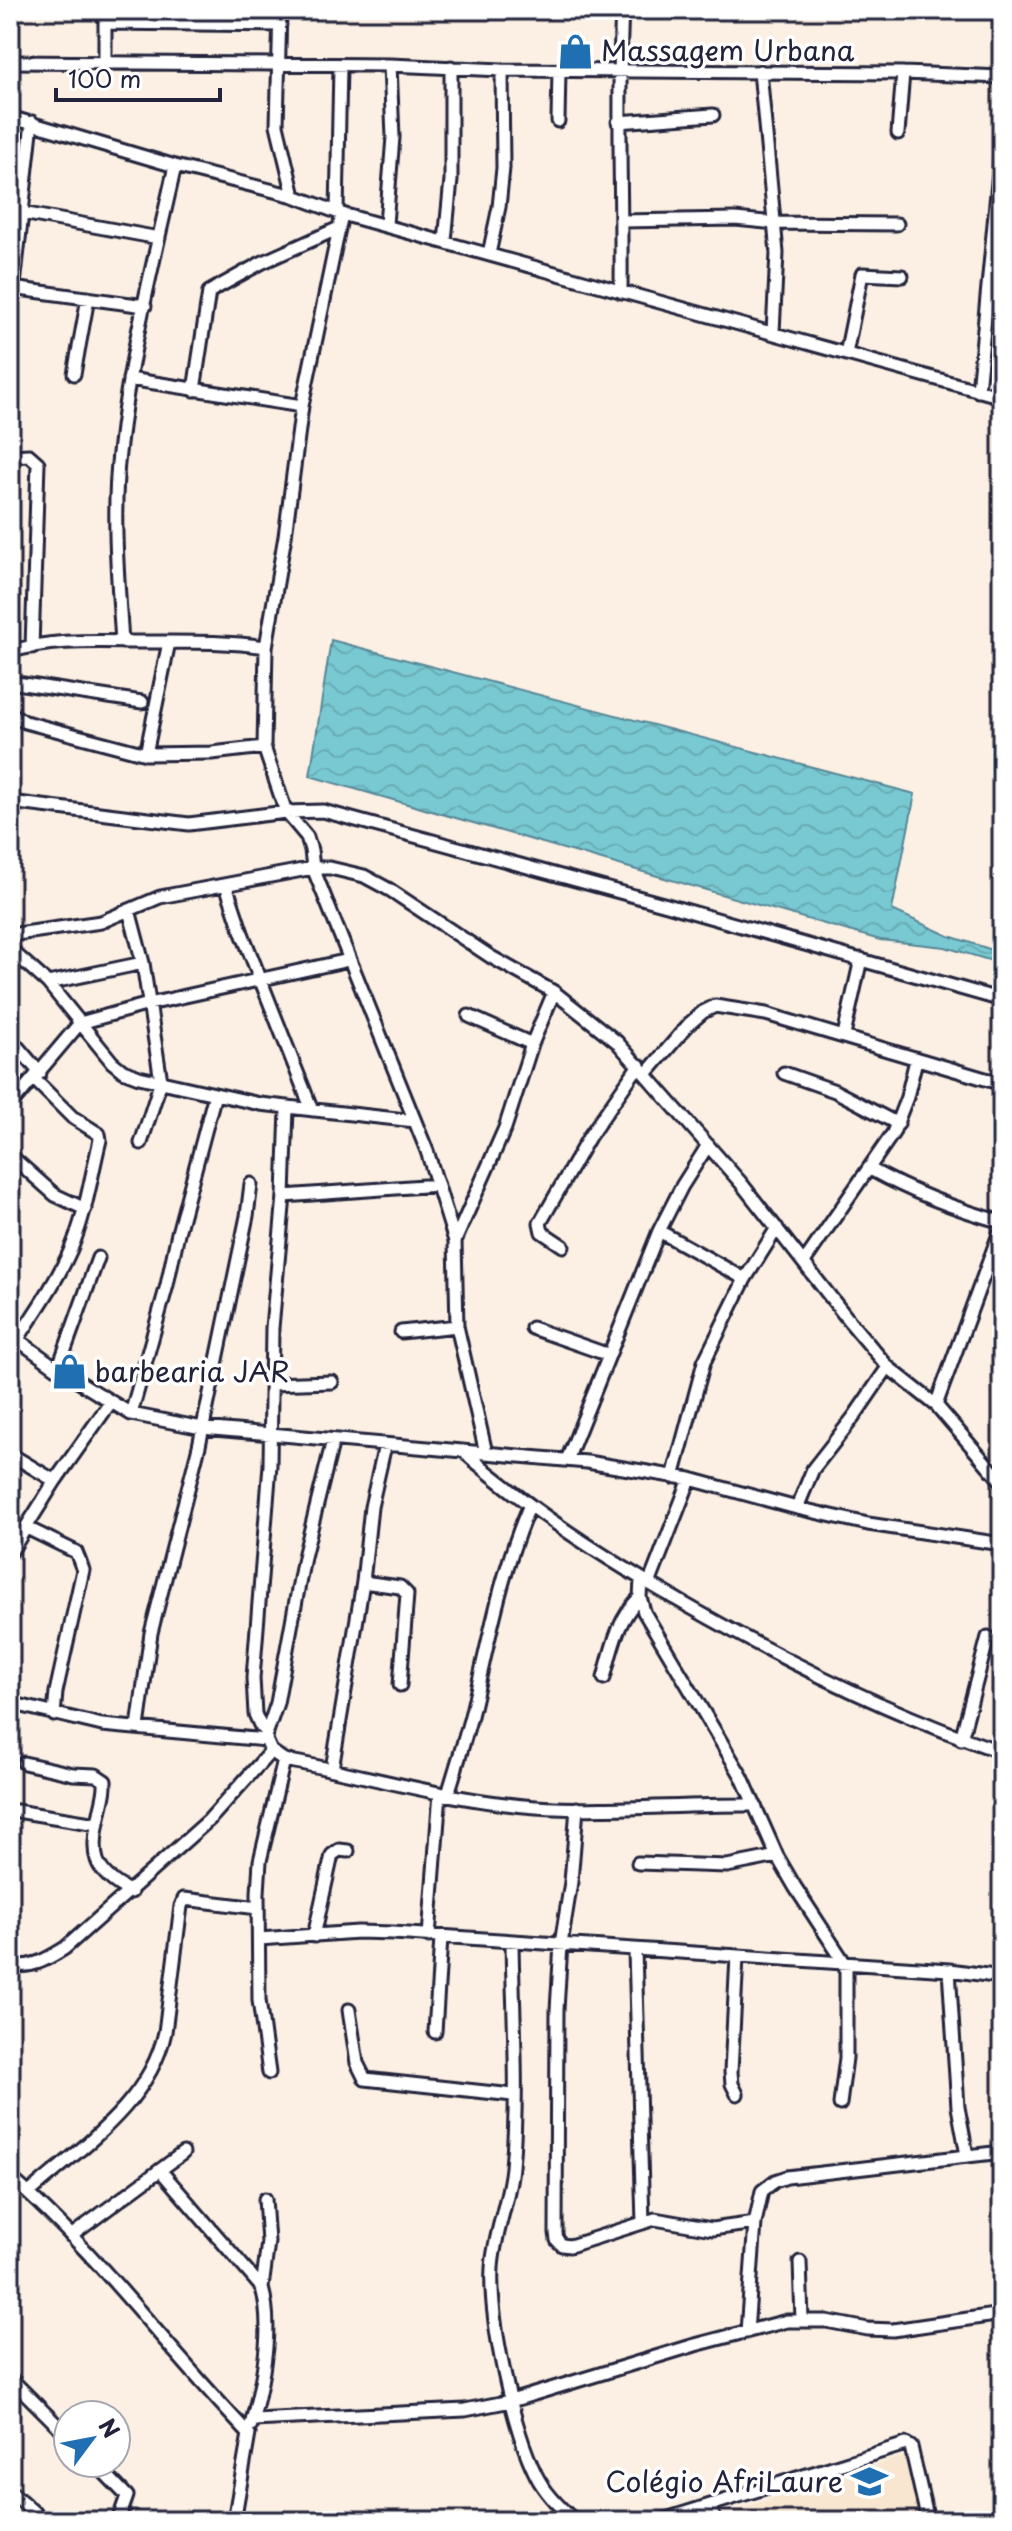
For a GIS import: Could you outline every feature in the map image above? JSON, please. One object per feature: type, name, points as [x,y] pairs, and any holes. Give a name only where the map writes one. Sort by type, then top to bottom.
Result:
[{"type":"street","points":[[105,10],[105,64]]},
{"type":"street","points":[[294,196],[277,125],[280,10],[312,10]]},
{"type":"street","points":[[482,10],[560,10]]},
{"type":"street","points":[[621,292],[618,122],[622,10]]},
{"type":"street","points":[[105,23],[280,25]]},
{"type":"street","points":[[10,62],[390,65],[502,70],[903,73],[1002,77]]},
{"type":"street","points":[[386,224],[393,137],[390,65]]},
{"type":"street","points":[[340,66],[339,228],[302,406],[266,647],[264,747],[286,812],[307,837],[313,868],[438,1185],[455,1241],[457,1326],[486,1453]]},
{"type":"street","points":[[445,241],[451,180],[451,67]]},
{"type":"street","points":[[489,254],[503,168],[502,70]]},
{"type":"street","points":[[558,121],[559,70]]},
{"type":"street","points":[[760,71],[778,276],[773,332]]},
{"type":"street","points":[[898,133],[903,73]]},
{"type":"street","points":[[618,122],[713,115]]},
{"type":"street","points":[[10,117],[175,166],[294,196],[340,213],[1002,397]]},
{"type":"street","points":[[10,321],[32,122]]},
{"type":"street","points":[[978,391],[1002,140]]},
{"type":"street","points":[[122,642],[117,560],[118,456],[129,379],[175,166]]},
{"type":"street","points":[[22,213],[159,238]]},
{"type":"street","points":[[622,221],[735,219],[775,223],[897,224]]},
{"type":"street","points":[[194,390],[209,292],[261,263],[339,228]]},
{"type":"street","points":[[846,354],[862,274],[902,276]]},
{"type":"street","points":[[12,288],[145,306]]},
{"type":"street","points":[[74,374],[88,298]]},
{"type":"street","points":[[129,379],[302,406]]},
{"type":"street","points":[[10,456],[29,455],[38,463],[32,647]]},
{"type":"street","points":[[10,652],[32,647],[122,642],[213,641],[266,647]]},
{"type":"street","points":[[146,754],[169,642]]},
{"type":"street","points":[[10,682],[142,702]]},
{"type":"street","points":[[10,713],[25,722],[146,754],[212,753],[264,747]]},
{"type":"street","points":[[10,802],[189,824],[286,812],[323,811],[1002,1000]]},
{"type":"street","points":[[10,935],[101,922],[160,897],[313,868],[330,868],[364,876],[390,890],[491,957],[554,992],[598,1025],[708,1145],[888,1367],[936,1405],[1002,1482]]},
{"type":"street","points":[[226,885],[312,1110]]},
{"type":"street","points":[[129,910],[143,963],[161,1081],[141,1143]]},
{"type":"street","points":[[10,949],[48,983],[112,1062],[123,1071],[287,1108],[415,1121]]},
{"type":"street","points":[[844,1035],[861,959]]},
{"type":"street","points":[[10,1106],[80,1023],[149,1004],[349,960]]},
{"type":"street","points":[[48,983],[143,963]]},
{"type":"street","points":[[455,1241],[505,1128],[532,1044],[554,992]]},
{"type":"street","points":[[563,1246],[542,1232],[540,1223],[589,1137],[642,1070],[689,1024],[715,1006],[766,1014],[844,1035],[916,1060],[1002,1084]]},
{"type":"street","points":[[469,1016],[532,1044]]},
{"type":"street","points":[[10,1038],[72,1117],[99,1134],[85,1209],[71,1249],[46,1295],[14,1337],[58,1369],[131,1414],[202,1428],[567,1460],[690,1479],[868,1524],[1002,1544]]},
{"type":"street","points":[[804,1262],[898,1124],[916,1060]]},
{"type":"street","points":[[784,1073],[835,1091],[898,1124]]},
{"type":"street","points":[[131,1414],[215,1094]]},
{"type":"street","points":[[287,1108],[284,1196],[272,1328],[271,1434],[253,1698],[268,1741],[284,1760],[444,1793],[533,1806],[755,1805]]},
{"type":"street","points":[[567,1460],[659,1231],[708,1145]]},
{"type":"street","points":[[10,1155],[55,1195],[85,1209]]},
{"type":"street","points":[[870,1169],[950,1208],[1002,1224],[936,1405]]},
{"type":"street","points":[[138,1727],[151,1633],[202,1428],[251,1184]]},
{"type":"street","points":[[284,1196],[438,1185]]},
{"type":"street","points":[[673,1477],[704,1362],[745,1279],[777,1228]]},
{"type":"street","points":[[659,1231],[745,1279]]},
{"type":"street","points":[[58,1369],[98,1258]]},
{"type":"street","points":[[401,1332],[457,1326]]},
{"type":"street","points":[[532,1328],[609,1355]]},
{"type":"street","points":[[797,1508],[813,1469],[888,1367]]},
{"type":"street","points":[[270,1384],[332,1382]]},
{"type":"street","points":[[11,1548],[110,1403]]},
{"type":"street","points":[[10,1965],[25,1967],[39,1963],[65,1948],[131,1892],[209,1820],[268,1741],[304,1557],[333,1440]]},
{"type":"street","points":[[332,1769],[363,1582],[371,1507],[385,1445]]},
{"type":"street","points":[[463,1451],[529,1507],[645,1582],[787,1661],[961,1739],[1002,1752]]},
{"type":"street","points":[[10,1454],[55,1481]]},
{"type":"street","points":[[604,1678],[615,1633],[640,1597],[690,1479]]},
{"type":"street","points":[[435,2032],[435,1937],[444,1793],[470,1720],[513,1543],[529,1507]]},
{"type":"street","points":[[27,1528],[76,1552],[83,1570],[56,1692],[54,1715]]},
{"type":"street","points":[[363,1582],[400,1587],[407,1594],[400,1685]]},
{"type":"street","points":[[640,1597],[644,1612],[712,1723],[755,1805],[777,1856],[846,1965],[846,2058],[840,2104]]},
{"type":"street","points":[[961,1739],[988,1637]]},
{"type":"street","points":[[10,1703],[102,1725],[268,1741]]},
{"type":"street","points":[[269,2073],[259,2000],[260,1861],[284,1760]]},
{"type":"street","points":[[24,1763],[101,1777],[105,1781],[94,1841],[100,1871],[131,1892]]},
{"type":"street","points":[[577,1808],[571,1882],[561,1944],[557,2010],[557,2240],[565,2247],[570,2246],[655,2219],[725,2230],[755,2223]]},
{"type":"street","points":[[10,1810],[97,1824]]},
{"type":"street","points":[[314,1936],[332,1855],[339,1850],[348,1851]]},
{"type":"street","points":[[638,1863],[727,1866],[777,1856]]},
{"type":"street","points":[[29,2193],[109,2122],[147,2078],[161,2049],[165,2032],[184,1899],[258,1908]]},
{"type":"street","points":[[259,1939],[358,1932],[949,1970],[1002,1977]]},
{"type":"street","points":[[512,1942],[512,2166],[492,2271],[497,2324],[511,2401],[526,2453],[537,2478],[559,2507],[575,2521]]},
{"type":"street","points":[[635,1951],[643,2223]]},
{"type":"street","points":[[737,1957],[731,2072],[737,2094]]},
{"type":"street","points":[[949,1970],[958,2107],[967,2155]]},
{"type":"street","points":[[349,2010],[357,2063],[365,2079],[513,2095]]},
{"type":"street","points":[[747,2332],[755,2223],[762,2191],[775,2181],[787,2177],[1002,2152]]},
{"type":"street","points":[[71,2236],[183,2153]]},
{"type":"street","points":[[160,2170],[262,2288],[266,2300],[264,2368],[234,2521]]},
{"type":"street","points":[[10,2177],[71,2236],[249,2434]]},
{"type":"street","points":[[262,2288],[268,2242],[265,2199]]},
{"type":"street","points":[[800,2262],[802,2320]]},
{"type":"street","points":[[253,2420],[465,2410],[511,2401],[787,2321],[826,2321],[893,2330],[1002,2314]]},
{"type":"street","points":[[10,2378],[52,2420]]},
{"type":"street","points":[[659,2521],[906,2444],[911,2447],[928,2521]]},
{"type":"street","points":[[111,2479],[127,2496],[118,2521]]},
{"type":"street","points":[[10,2491],[44,2521]]},
{"type":"street","points":[[709,2506],[716,2521]]},
{"type":"shaded area","name":"Colégio AfriLaure","points":[[910,2454],[925,2521],[737,2521],[733,2511]]},
{"type":"water","points":[[331,640],[915,794],[892,910],[949,936],[1002,953],[1002,964],[945,947],[880,940],[310,776]]},
{"type":"place","name":"Massagem Urbana","points":[[575,51]]},
{"type":"place","name":"barbearia JAR","points":[[69,1372]]},
{"type":"place","name":"Colégio AfriLaure","points":[[869,2482]]}]
